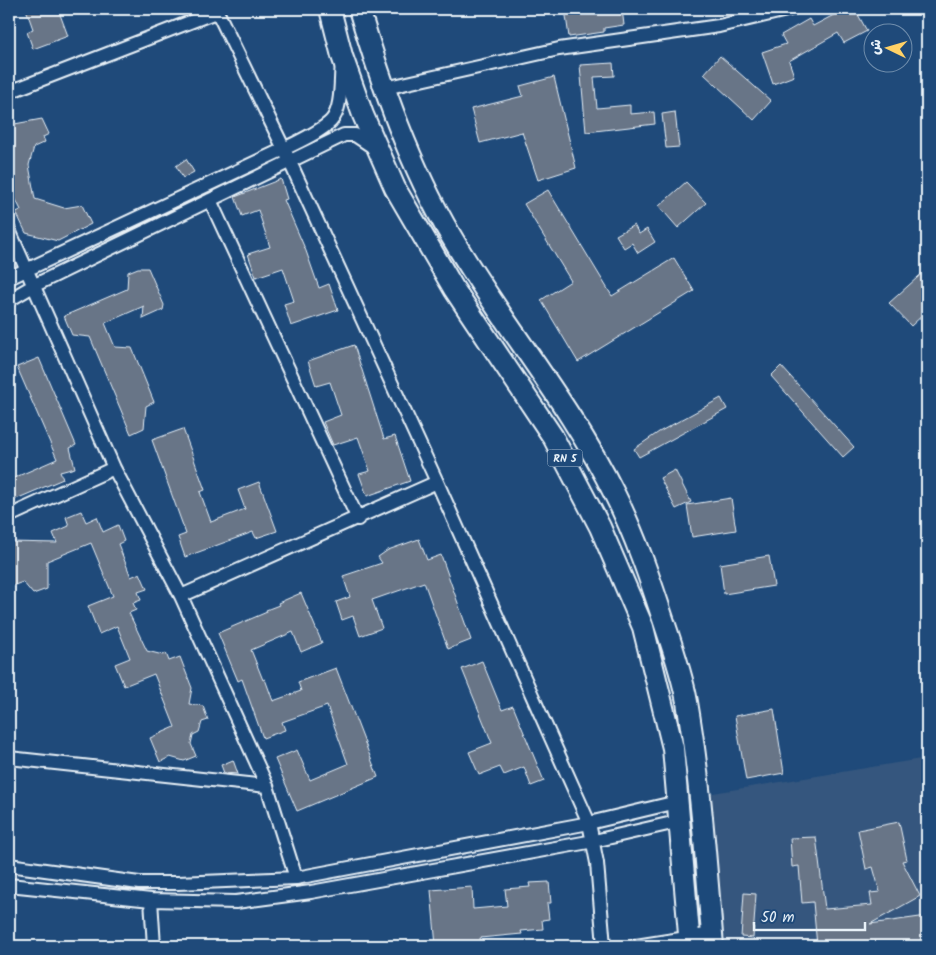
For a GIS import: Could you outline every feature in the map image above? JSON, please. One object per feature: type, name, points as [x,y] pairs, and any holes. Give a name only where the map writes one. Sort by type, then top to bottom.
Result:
[{"type":"highway","name":"RN 5","points":[[330,9],[342,56],[378,150],[395,188],[433,256],[553,437],[604,535],[640,618],[654,663],[673,748],[677,774],[690,941]]},
{"type":"highway","name":"RN 5","points":[[359,9],[385,88],[420,173],[449,233],[500,314],[558,396],[594,455],[615,494],[647,567],[686,700],[698,791],[712,940]]},
{"type":"street","points":[[385,88],[559,49],[720,26],[757,19],[791,9]]},
{"type":"street","points":[[9,92],[216,10],[284,149],[437,482],[589,822],[594,841],[604,946]]},
{"type":"street","points":[[9,278],[284,149],[332,120],[339,97],[342,56]]},
{"type":"street","points":[[9,300],[34,286],[344,135],[355,135],[378,150]]},
{"type":"street","points":[[210,200],[358,518]]},
{"type":"street","points":[[9,230],[28,268],[34,286],[114,468],[181,596],[267,786],[296,878]]},
{"type":"street","points":[[9,516],[114,468]]},
{"type":"street","points":[[181,596],[437,482]]},
{"type":"street","points":[[9,758],[267,786]]},
{"type":"street","points":[[9,865],[139,883],[296,878],[589,822],[679,812]]},
{"type":"street","points":[[9,885],[151,900],[236,902],[594,841],[679,812]]},
{"type":"street","points":[[151,900],[154,946]]},
{"type":"street","points":[[636,946],[712,940]]},
{"type":"shaded area","points":[[927,758],[927,946],[725,946],[707,794]]},
{"type":"building","points":[[26,9],[58,9],[68,36],[33,49],[27,32],[33,29]]},
{"type":"building","points":[[565,9],[622,9],[624,25],[604,28],[604,32],[569,37]]},
{"type":"building","points":[[845,9],[855,9],[864,26],[864,33],[844,43],[838,33],[789,61],[794,76],[773,84],[762,52],[786,44],[781,35],[809,19],[813,26]]},
{"type":"building","points":[[720,56],[771,101],[754,120],[704,74]]},
{"type":"building","points":[[613,63],[614,76],[594,77],[597,108],[630,105],[630,114],[654,112],[655,124],[586,132],[580,65]]},
{"type":"building","points":[[554,77],[576,168],[538,180],[522,132],[480,143],[471,109],[523,96],[520,86]]},
{"type":"building","points":[[675,112],[679,147],[666,148],[662,114]]},
{"type":"building","points":[[42,119],[49,134],[43,137],[45,142],[34,147],[29,165],[35,199],[64,208],[82,205],[91,224],[58,241],[26,233],[16,212],[21,210],[9,186],[9,125]]},
{"type":"building","points":[[186,159],[194,172],[183,178],[176,166]]},
{"type":"building","points":[[281,179],[287,199],[284,200],[306,251],[319,288],[329,284],[338,310],[291,326],[284,304],[294,301],[283,268],[256,277],[248,254],[270,247],[258,210],[242,216],[235,197]]},
{"type":"building","points":[[686,182],[706,203],[678,228],[659,206]]},
{"type":"building","points":[[548,190],[612,296],[674,258],[694,291],[578,362],[541,300],[571,281],[524,204]]},
{"type":"building","points":[[634,225],[639,234],[647,229],[655,242],[638,253],[632,243],[624,248],[616,235]]},
{"type":"building","points":[[138,268],[148,268],[164,305],[163,310],[143,319],[144,306],[105,323],[115,347],[132,348],[154,402],[146,406],[144,428],[131,434],[90,337],[72,335],[64,316],[127,289],[128,272]]},
{"type":"building","points":[[927,269],[927,311],[911,326],[889,303]]},
{"type":"building","points":[[354,345],[384,439],[395,436],[410,481],[367,496],[359,474],[370,471],[358,437],[333,445],[323,422],[341,415],[330,382],[316,386],[308,361]]},
{"type":"building","points":[[39,358],[76,445],[70,448],[75,468],[60,472],[63,479],[9,502],[9,480],[57,459],[17,367]]},
{"type":"building","points":[[781,366],[854,447],[843,457],[771,376]]},
{"type":"building","points":[[721,398],[727,409],[639,457],[634,449],[659,432]]},
{"type":"building","points":[[183,429],[205,490],[200,492],[211,522],[245,509],[238,490],[259,482],[277,531],[256,538],[253,532],[185,557],[178,537],[186,534],[152,440]]},
{"type":"building","points":[[675,470],[691,502],[676,509],[660,478]]},
{"type":"building","points":[[731,498],[736,530],[692,537],[687,505]]},
{"type":"building","points":[[81,511],[86,522],[97,517],[103,532],[118,525],[124,541],[118,544],[131,577],[140,573],[147,589],[138,592],[141,600],[133,603],[136,610],[129,613],[147,651],[163,655],[166,653],[169,661],[180,657],[192,688],[189,704],[203,706],[208,720],[202,722],[199,732],[193,735],[191,744],[196,756],[184,761],[170,757],[160,762],[150,738],[175,727],[154,674],[124,686],[115,664],[130,658],[117,626],[99,634],[88,606],[113,596],[91,543],[47,561],[47,589],[33,594],[23,582],[9,587],[9,542],[57,543],[53,533],[69,526],[66,517]]},
{"type":"building","points":[[419,539],[427,560],[441,555],[471,640],[448,649],[424,582],[372,600],[382,628],[360,636],[353,616],[342,620],[336,602],[350,597],[343,576],[382,563],[378,557],[388,550]]},
{"type":"building","points":[[769,556],[774,586],[724,594],[720,564]]},
{"type":"building","points":[[301,593],[322,643],[301,652],[293,632],[251,650],[263,680],[265,679],[273,701],[301,691],[298,682],[336,668],[378,777],[297,811],[275,759],[297,750],[310,780],[348,764],[327,706],[282,722],[285,730],[263,738],[242,679],[238,681],[218,633],[267,612],[266,610],[279,605],[278,603]]},
{"type":"building","points":[[482,661],[502,710],[513,706],[544,781],[531,786],[524,767],[504,775],[500,767],[479,775],[469,752],[492,743],[462,669]]},
{"type":"building","points":[[774,709],[784,773],[746,780],[735,716]]},
{"type":"building","points":[[233,760],[238,774],[224,773],[221,765]]},
{"type":"building","points":[[899,822],[907,860],[902,861],[920,896],[870,924],[927,916],[927,946],[817,946],[813,902],[802,903],[799,866],[792,867],[790,838],[816,837],[825,909],[872,905],[870,893],[880,892],[873,867],[866,869],[858,830]]},
{"type":"building","points":[[549,882],[551,903],[547,903],[549,919],[542,920],[543,929],[521,931],[522,934],[480,938],[481,946],[436,946],[431,890],[472,887],[473,909],[507,906],[505,889],[530,887],[529,883]]},
{"type":"building","points":[[744,893],[756,894],[753,938],[741,937]]}]
